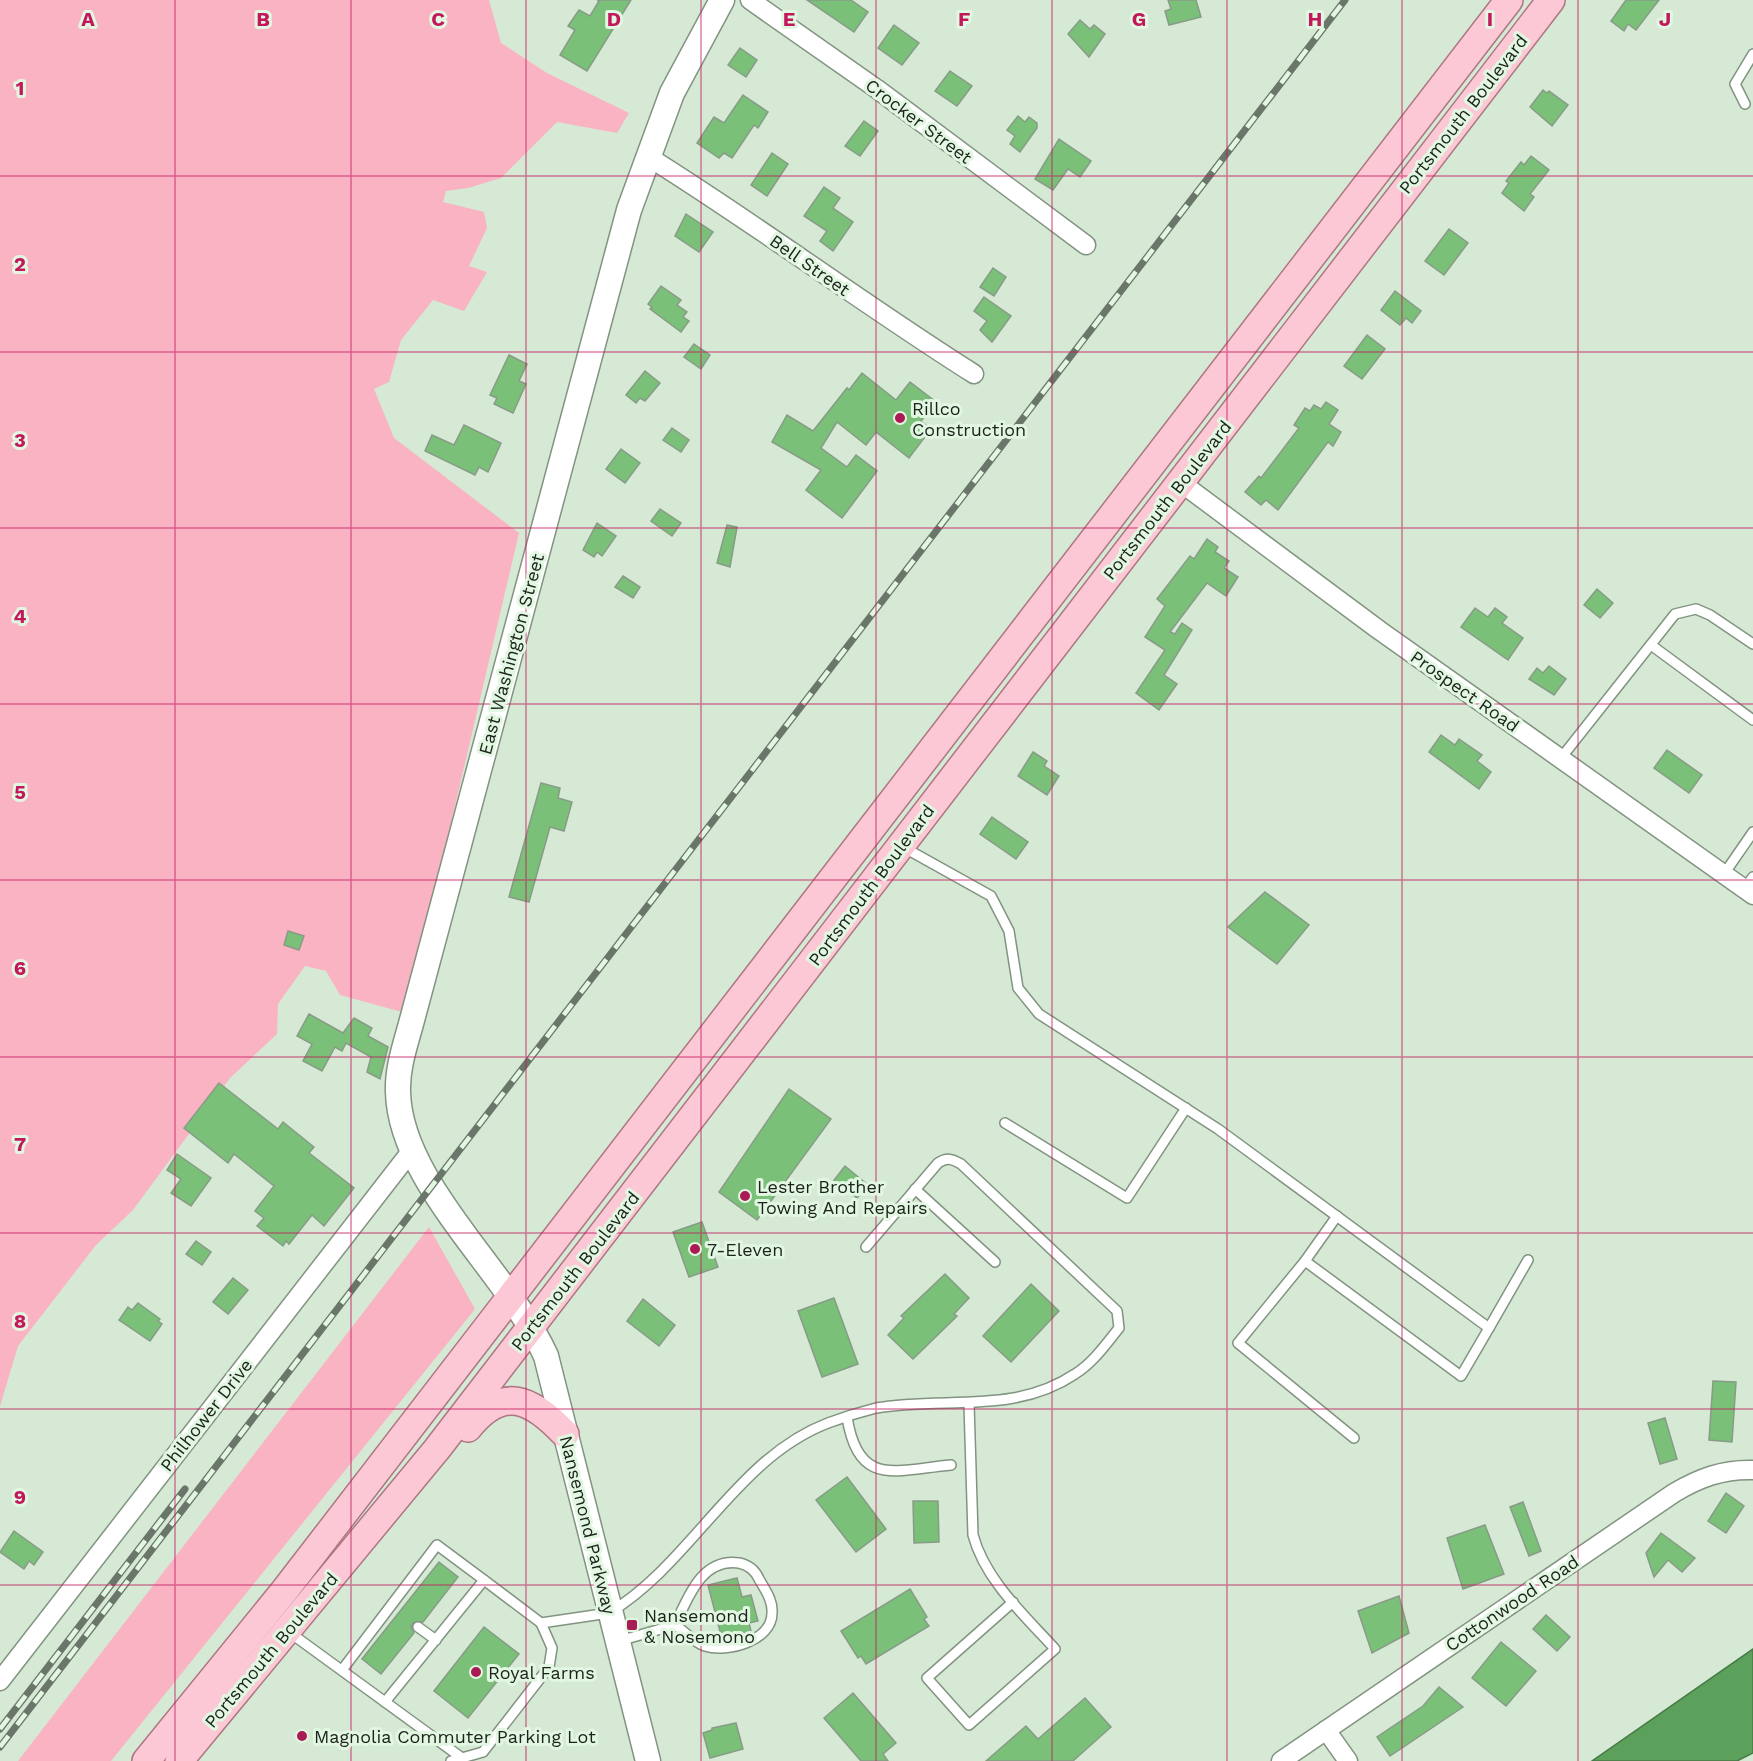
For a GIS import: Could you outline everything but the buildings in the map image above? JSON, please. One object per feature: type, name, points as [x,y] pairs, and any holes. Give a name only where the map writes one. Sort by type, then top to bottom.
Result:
[{"type":"main road","name":"East Washington Street","points":[[512,1296],[433,1188],[412,1150],[400,1114],[399,1068],[524,609],[612,266],[647,156],[672,93],[722,0]]},
{"type":"main road","name":"Portsmouth Boulevard","points":[[146,1761],[285,1590],[1509,0]]},
{"type":"main road","name":"Portsmouth Boulevard","points":[[179,1761],[387,1509],[532,1326],[1551,0]]},
{"type":"main road","name":"Nansemond Parkway","points":[[512,1296],[532,1326],[553,1379],[609,1613],[648,1761]]},
{"type":"main road","points":[[387,1509],[444,1459],[481,1413],[491,1406],[506,1401],[532,1404],[565,1434]]},
{"type":"street","name":"Crocker Street","points":[[750,0],[877,89],[1086,245]]},
{"type":"street","points":[[1419,117],[1447,135]]},
{"type":"street","name":"Bell Street","points":[[647,156],[718,200],[881,315],[974,374]]},
{"type":"street","name":"Prospect Road","points":[[1160,453],[1184,477],[1379,630],[1724,874],[1750,887]]},
{"type":"street","points":[[905,784],[933,803]]},
{"type":"street","name":"Philhower Drive","points":[[0,1681],[412,1150]]},
{"type":"street","name":"Cottonwood Road","points":[[1281,1761],[1684,1487],[1715,1474],[1753,1470]]},
{"type":"street","points":[[1326,1730],[1348,1761]]},
{"type":"lane","points":[[1745,104],[1735,84],[1753,54]]},
{"type":"lane","points":[[1561,758],[1676,614],[1696,609],[1710,615],[1753,644]]},
{"type":"lane","points":[[1651,645],[1753,720]]},
{"type":"lane","points":[[1724,874],[1753,832]]},
{"type":"lane","points":[[901,845],[991,896],[1009,931],[1018,988],[1039,1014],[1186,1108],[1489,1328]]},
{"type":"lane","points":[[1005,1123],[1127,1198],[1186,1108]]},
{"type":"lane","points":[[541,1623],[609,1613],[640,1591],[783,1447],[811,1430],[878,1408],[1000,1402],[1029,1395],[1076,1374],[1106,1345],[1119,1328],[1120,1319],[1117,1311],[961,1164],[946,1158],[938,1163],[866,1247]]},
{"type":"lane","points":[[915,1189],[995,1262]]},
{"type":"lane","points":[[1337,1216],[1305,1261],[1238,1343],[1354,1438]]},
{"type":"lane","points":[[1305,1261],[1461,1376],[1528,1260]]},
{"type":"lane","points":[[969,1404],[973,1535],[977,1551],[1013,1602],[1055,1649],[969,1725],[927,1678],[1013,1602]]},
{"type":"lane","points":[[847,1417],[850,1437],[861,1460],[875,1469],[951,1465]]},
{"type":"lane","points":[[342,1671],[437,1545],[541,1623],[552,1648],[549,1667],[483,1752],[451,1761]]},
{"type":"lane","points":[[617,1641],[675,1625],[694,1585],[714,1566],[729,1562],[746,1564],[756,1572],[772,1603],[773,1616],[764,1631],[747,1643],[727,1649],[704,1646],[675,1625]]},
{"type":"lane","points":[[385,1702],[484,1580]]},
{"type":"lane","points":[[390,1606],[398,1613]]},
{"type":"lane","points":[[418,1627],[436,1640]]},
{"type":"lane","points":[[287,1631],[462,1758]]},
{"type":"shaded area","points":[[0,0],[489,0],[501,43],[547,73],[629,113],[617,133],[557,122],[501,178],[468,188],[446,191],[443,202],[484,212],[487,228],[469,266],[487,272],[464,311],[433,300],[401,340],[389,382],[374,389],[394,438],[519,533],[447,840],[402,1012],[340,995],[326,971],[305,966],[278,1004],[277,1034],[230,1078],[133,1210],[96,1245],[18,1346],[0,1406]]},
{"type":"shaded area","points":[[429,1227],[475,1309],[111,1761],[18,1761]]},
{"type":"shaded area","points":[[1753,1649],[1753,1753],[1737,1761],[1592,1761]]},
{"type":"railway","points":[[0,1747],[1345,0]]},
{"type":"railway","points":[[0,1729],[185,1489]]},
{"type":"place","name":"Rillco Construction","points":[[900,418]]},
{"type":"place","name":"Lester Brother Towing And Repairs","points":[[745,1196]]},
{"type":"place","name":"7-Eleven","points":[[695,1249]]},
{"type":"place","name":"Nansemond & Nosemono","points":[[632,1625]]},
{"type":"place","name":"Royal Farms","points":[[476,1672]]},
{"type":"place","name":"Magnolia Commuter Parking Lot","points":[[302,1736]]}]
